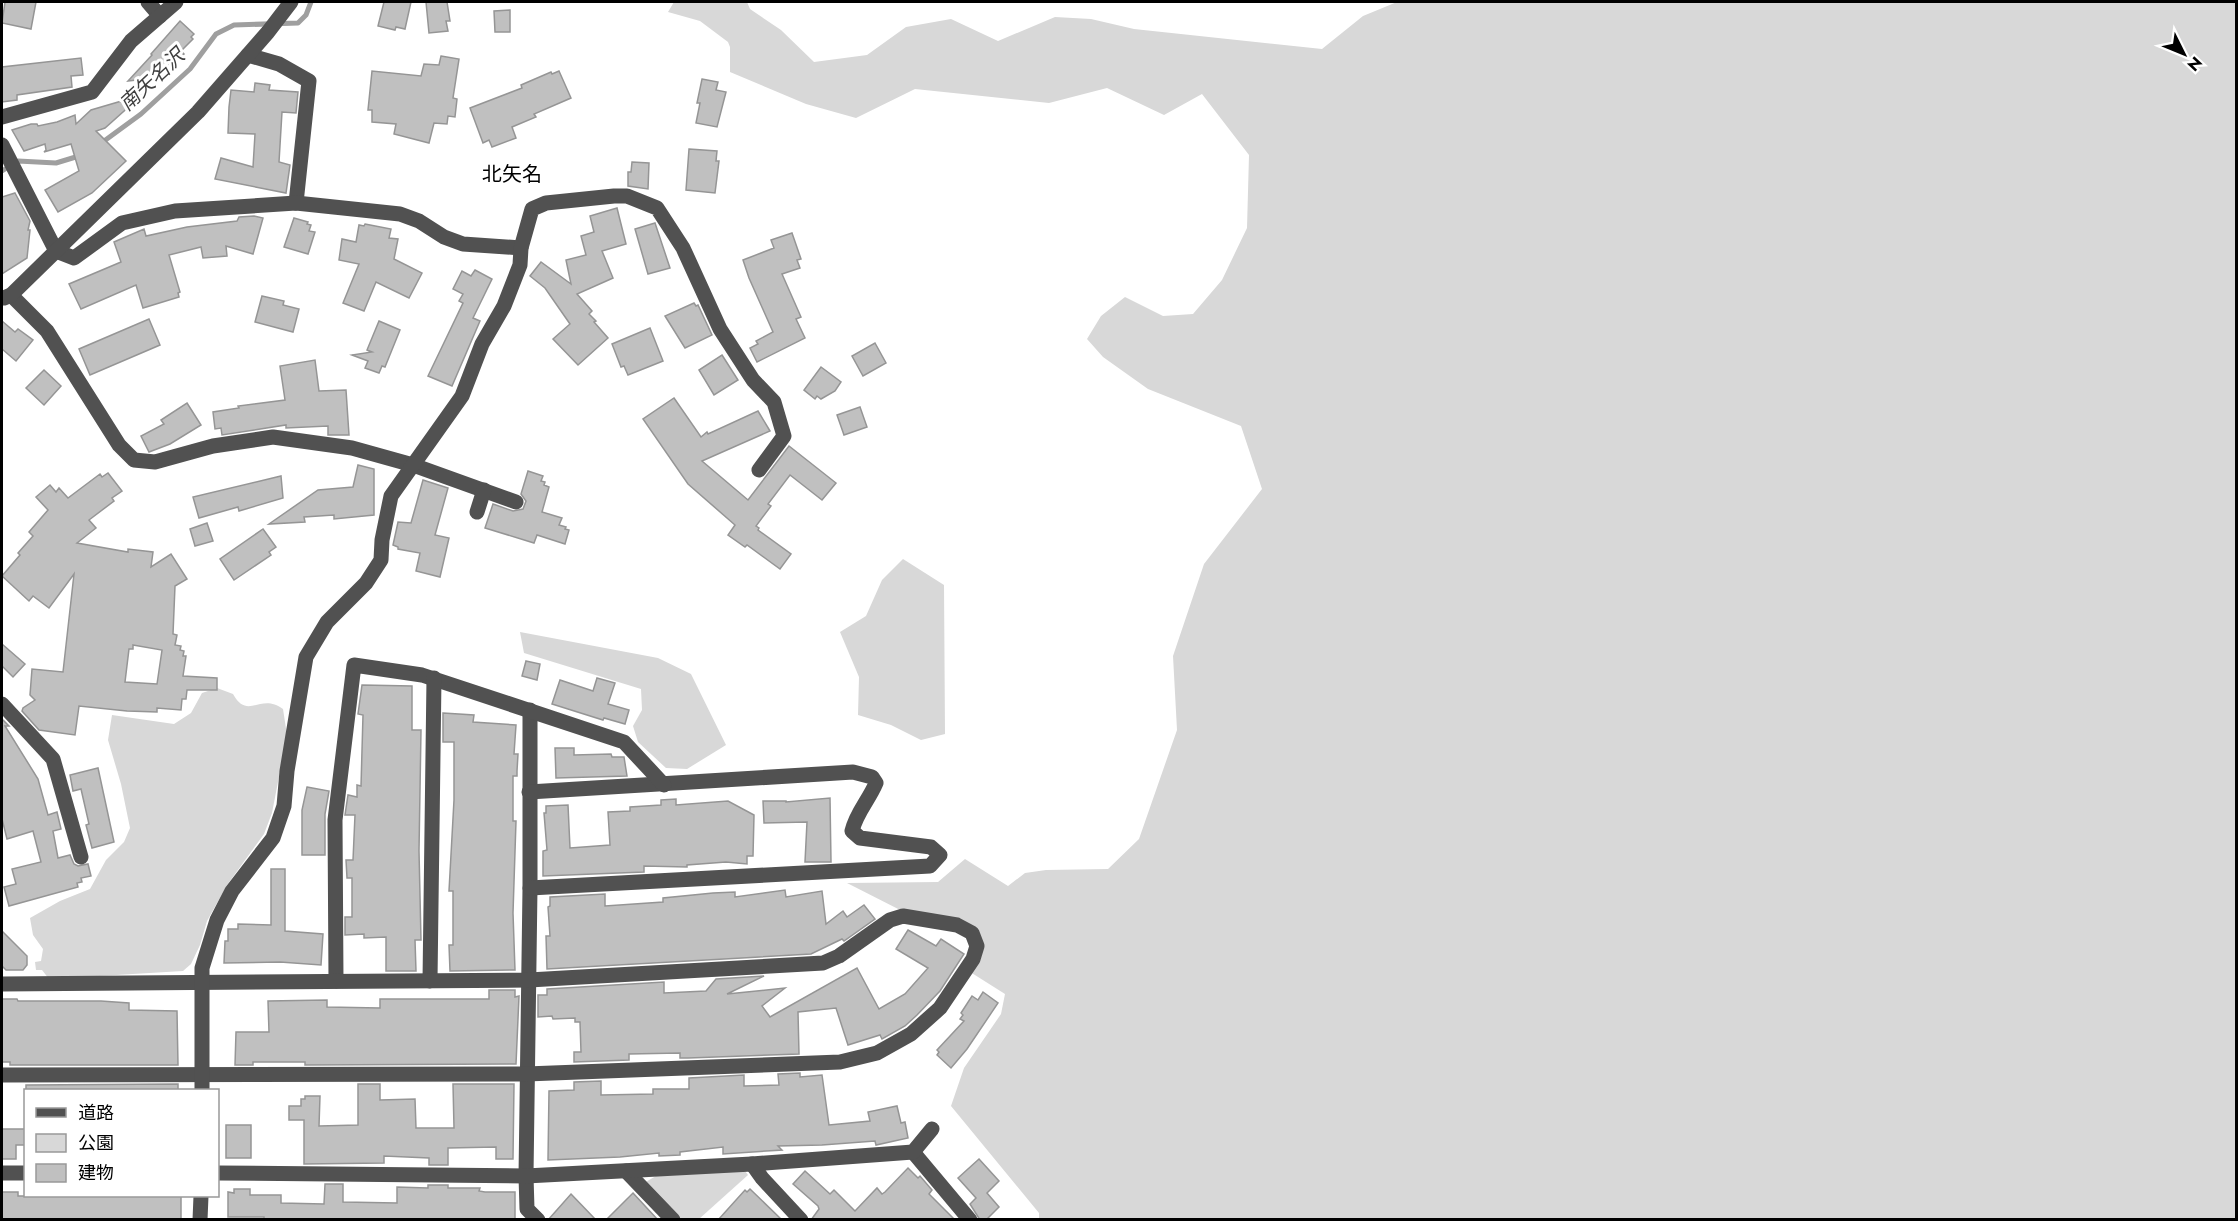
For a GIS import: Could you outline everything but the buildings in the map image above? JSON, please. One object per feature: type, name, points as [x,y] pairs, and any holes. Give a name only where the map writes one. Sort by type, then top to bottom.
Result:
[{"type":"street","points":[[148,2],[160,16]]},
{"type":"street","points":[[2,117],[92,92],[131,41],[176,2]]},
{"type":"street","points":[[289,6],[198,112],[6,297],[47,331],[119,445],[134,460],[155,462],[213,446],[273,437],[352,448],[413,465],[516,502]]},
{"type":"street","points":[[248,55],[279,64],[309,81],[296,203]]},
{"type":"street","points":[[2,146],[56,251],[74,258],[122,223],[175,211],[296,203],[400,214],[419,221],[444,237],[463,244],[522,248]]},
{"type":"street","points":[[202,1089],[202,968],[217,920],[232,891],[273,838],[284,806],[287,771],[306,657],[327,622],[366,583],[381,560],[382,540],[391,496],[462,396],[482,344],[504,306],[520,265],[532,209],[546,203],[627,196],[657,208],[684,248],[720,329],[753,380],[774,402],[784,436],[759,470]]},
{"type":"street","points":[[477,512],[484,490]]},
{"type":"street","points":[[336,981],[335,820],[354,664],[434,678],[624,742],[664,785]]},
{"type":"street","points":[[430,981],[434,678]]},
{"type":"street","points":[[2,704],[53,759],[81,857]]},
{"type":"street","points":[[530,710],[526,1176],[531,1216]]},
{"type":"street","points":[[529,792],[853,772],[872,777],[876,783],[855,818],[852,831],[860,838],[931,847],[940,855],[930,866],[530,888]]},
{"type":"street","points":[[2,984],[529,980],[823,963],[840,956],[890,920],[903,916],[957,925],[972,933],[977,946],[974,959],[940,1008],[912,1034],[877,1053],[840,1062],[526,1074],[2,1075]]},
{"type":"street","points":[[219,1173],[526,1176],[752,1164],[913,1152],[932,1130]]},
{"type":"street","points":[[913,1152],[970,1220]]},
{"type":"street","points":[[752,1164],[801,1220]]},
{"type":"street","points":[[627,1171],[673,1220]]},
{"type":"street","points":[[2,1173],[24,1173]]},
{"type":"street","points":[[200,1220],[201,1197]]},
{"type":"green space","points":[[674,2],[747,2],[750,9],[781,30],[814,62],[867,55],[906,27],[951,19],[998,41],[1055,17],[1091,19],[1134,29],[1322,49],[1363,16],[1397,2],[2236,2],[2236,1219],[1039,1219],[1039,1213],[951,1106],[964,1068],[1001,1014],[1005,994],[967,970],[972,936],[908,914],[847,883],[938,882],[965,859],[1008,886],[1025,873],[1046,870],[1108,869],[1139,839],[1177,730],[1173,656],[1204,564],[1262,489],[1241,426],[1148,389],[1103,357],[1087,339],[1101,316],[1125,297],[1163,316],[1193,314],[1222,280],[1247,228],[1249,155],[1202,94],[1164,115],[1107,88],[1049,103],[915,89],[856,118],[806,104],[730,72],[728,42],[700,21],[668,12]]},
{"type":"green space","points":[[903,559],[944,585],[945,734],[921,740],[891,725],[858,715],[859,677],[840,632],[866,616],[882,580]]},
{"type":"green space","points":[[520,632],[658,658],[691,674],[726,745],[687,769],[666,768],[638,742],[633,726],[642,710],[641,689],[524,653]]},
{"type":"green space","points":[[217,688],[233,694],[244,705],[268,703],[283,709],[287,735],[272,813],[264,834],[227,885],[207,921],[200,945],[191,964],[183,971],[49,979],[42,970],[36,970],[35,962],[41,961],[43,949],[33,935],[30,918],[60,901],[90,889],[106,860],[124,842],[130,828],[121,784],[108,740],[112,715],[174,724],[191,713],[202,693]]},
{"type":"green space","points":[[745,1171],[748,1175],[699,1219],[680,1219],[644,1183],[656,1176]]},
{"type":"waterway","name":"南矢名沢","points":[[100,144],[141,114],[190,69],[216,34],[234,25],[298,23],[306,15],[311,2]]},
{"type":"waterway","name":"南矢名沢","points":[[2,171],[18,161],[56,163],[79,156]]},
{"type":"district","name":"北矢名","points":[[512,174]]}]
